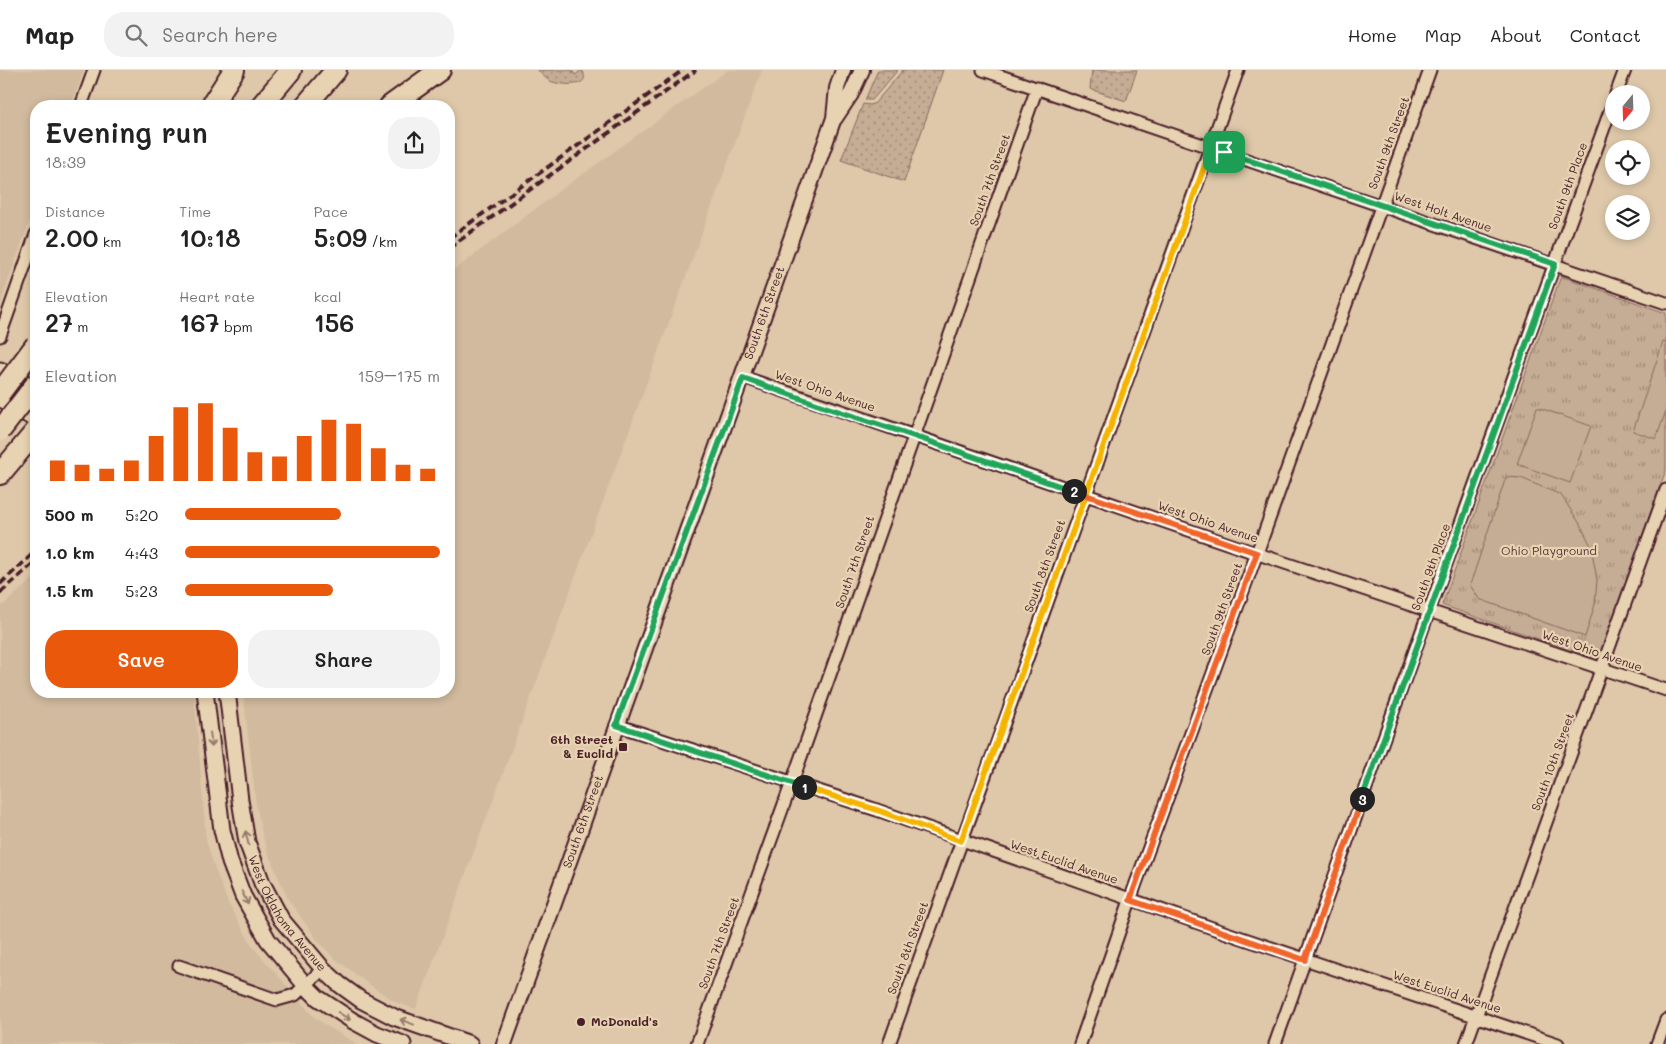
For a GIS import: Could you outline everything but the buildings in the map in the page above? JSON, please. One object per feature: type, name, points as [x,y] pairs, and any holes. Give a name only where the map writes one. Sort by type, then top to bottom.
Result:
[{"type":"highway","points":[[205,100],[218,70]]},
{"type":"highway","points":[[215,100],[234,70]]},
{"type":"highway","points":[[266,100],[291,70]]},
{"type":"highway","points":[[310,100],[336,70]]},
{"type":"highway","points":[[417,87],[432,70]]},
{"type":"highway","points":[[399,100],[440,70]]},
{"type":"highway","points":[[0,393],[30,353]]},
{"type":"highway","points":[[0,431],[30,392]]},
{"type":"highway","points":[[0,474],[30,438]]},
{"type":"main road","points":[[0,370],[30,386]]},
{"type":"main road","points":[[0,398],[30,416]]},
{"type":"main road","name":"West Oklahoma Avenue","points":[[205,698],[222,830],[230,862],[243,896],[268,940],[318,998],[353,1021],[403,1044]]},
{"type":"main road","name":"West Oklahoma Avenue","points":[[228,698],[247,842],[270,900],[281,918],[306,951],[323,969],[360,1000],[410,1023],[470,1044]]},
{"type":"street","points":[[83,100],[94,70]]},
{"type":"street","name":"South 6th Street","points":[[504,1044],[616,725],[743,378],[834,118],[837,88],[843,70]]},
{"type":"street","name":"South 6th Street","points":[[834,118],[851,94],[862,70]]},
{"type":"street","name":"West Holt Avenue","points":[[984,70],[1666,303]]},
{"type":"street","name":"South 8th Street","points":[[888,1044],[1238,70]]},
{"type":"street","name":"South 9th Street","points":[[1080,1044],[1130,900],[1430,70]]},
{"type":"street","points":[[1619,85],[1625,70]]},
{"type":"street","name":"South 7th Street","points":[[697,1044],[792,782],[1037,88]]},
{"type":"street","name":"South 9th Place","points":[[1275,1044],[1605,125]]},
{"type":"street","points":[[0,336],[30,251]]},
{"type":"street","name":"West Ohio Avenue","points":[[743,378],[1666,690]]},
{"type":"street","name":"South 10th Street","points":[[1466,1044],[1666,490]]},
{"type":"street","name":"West Euclid Avenue","points":[[616,725],[877,810],[1130,900],[1558,1044]]},
{"type":"street","points":[[179,966],[277,1000],[295,995],[323,969]]},
{"type":"street","points":[[1657,1044],[1666,1020]]},
{"type":"shaded area","points":[[0,70],[84,70],[73,100],[30,100],[30,220],[0,304]]},
{"type":"shaded area","points":[[728,70],[762,70],[416,1009],[397,1003],[333,957],[318,941],[288,899],[268,853],[262,833],[256,805],[244,698],[455,698],[455,269],[562,189]]},
{"type":"shaded area","points":[[30,581],[30,698],[195,698],[206,840],[228,903],[253,947],[313,1016],[357,1044],[0,1044],[0,608]]},
{"type":"green space","points":[[538,70],[572,70],[575,75],[582,70],[584,76],[580,83],[560,84],[550,81]]},
{"type":"green space","points":[[878,70],[898,70],[872,100],[865,100]]},
{"type":"green space","points":[[903,70],[943,70],[904,182],[841,160],[863,104],[870,105],[875,103]]},
{"type":"green space","points":[[1092,70],[1137,70],[1126,101],[1090,89]]},
{"type":"green space","name":"Ohio Playground","points":[[1561,276],[1666,313],[1666,470],[1598,660],[1442,605]]},
{"type":"green space","points":[[1663,342],[1666,343],[1666,411],[1656,439],[1633,431]]},
{"type":"green space","points":[[1537,407],[1591,426],[1570,483],[1517,464]]},
{"type":"green space","points":[[1506,477],[1521,478],[1561,495],[1580,524],[1591,546],[1597,580],[1595,604],[1585,637],[1479,599],[1470,585]]},
{"type":"railway","points":[[455,234],[683,70]]},
{"type":"railway","points":[[455,244],[696,70]]},
{"type":"railway","points":[[0,584],[30,556]]},
{"type":"railway","points":[[0,593],[30,566]]},
{"type":"place","name":"6th Street & Euclid","points":[[623,747]]},
{"type":"place","name":"McDonald's","points":[[581,1022]]},
{"type":"route","points":[[1224,152],[1211,148],[1085,494],[961,841],[877,810],[616,725],[743,378],[1085,494],[1257,553],[1130,900],[1305,960],[1555,264],[1224,152]]}]
